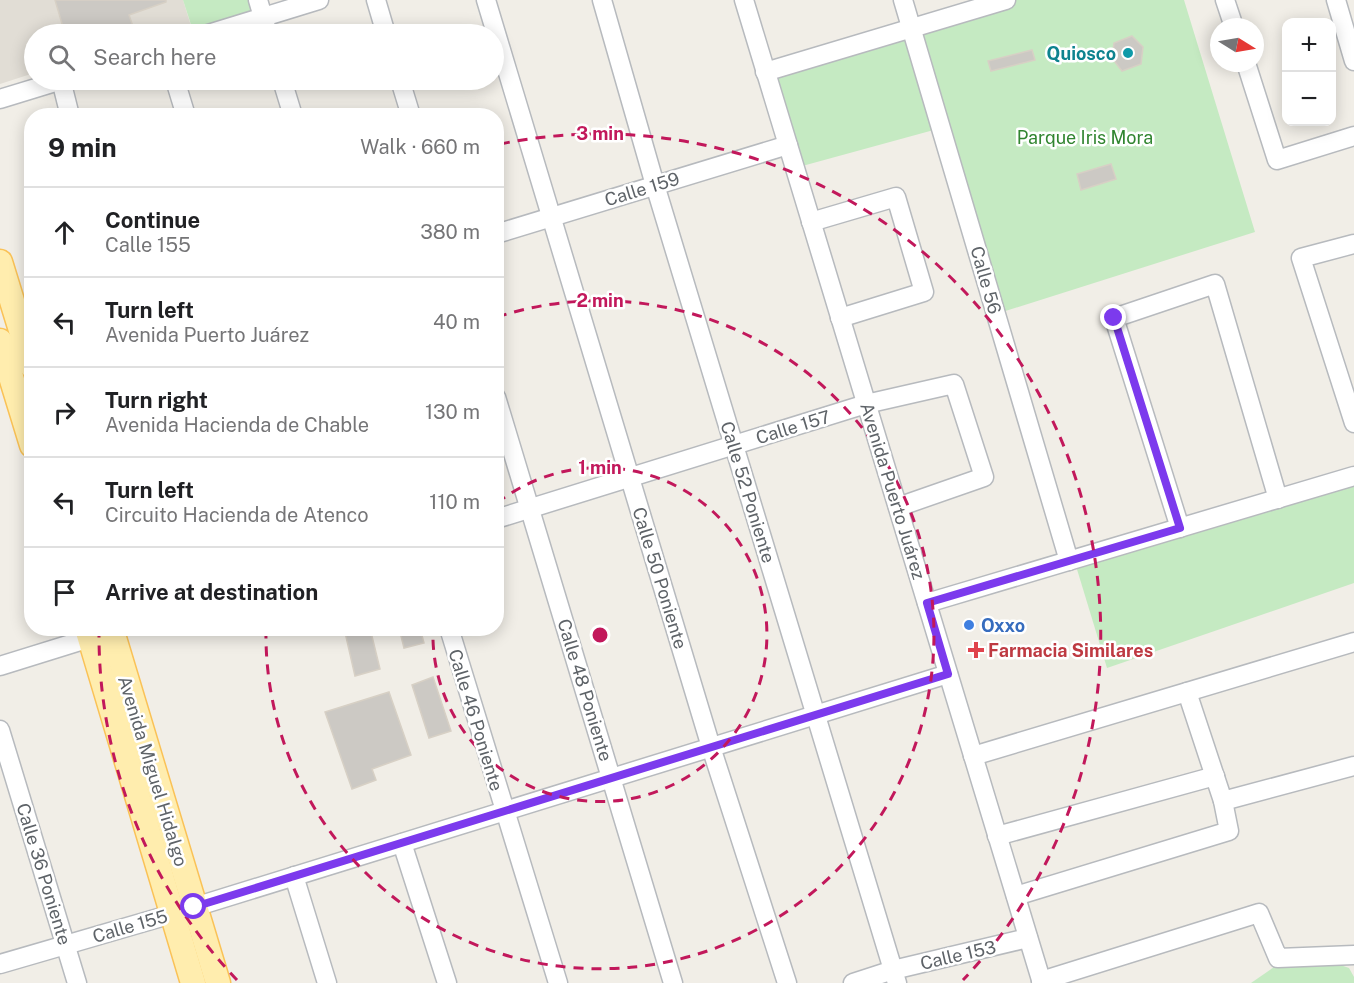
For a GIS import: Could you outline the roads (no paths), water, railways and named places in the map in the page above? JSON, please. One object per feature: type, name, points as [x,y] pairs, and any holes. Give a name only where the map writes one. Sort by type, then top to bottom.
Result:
[{"type":"main road","points":[[0,262],[24,340]]},
{"type":"main road","points":[[0,341],[24,416]]},
{"type":"main road","name":"Avenida Miguel Hidalgo","points":[[107,636],[183,910],[193,983]]},
{"type":"main road","name":"Avenida Miguel Hidalgo","points":[[183,910],[218,983]]},
{"type":"street","points":[[240,24],[319,0]]},
{"type":"street","points":[[376,0],[383,24]]},
{"type":"street","name":"Calle 50 Poniente","points":[[486,0],[493,24]]},
{"type":"street","name":"Calle 52 Poniente","points":[[602,0],[654,185],[895,976]]},
{"type":"street","name":"Avenida Puerto Juárez","points":[[744,0],[1042,982]]},
{"type":"street","name":"Calle 56","points":[[903,0],[1069,561]]},
{"type":"street","points":[[765,72],[911,28],[975,4],[1006,0]]},
{"type":"street","points":[[1225,0],[1231,18]]},
{"type":"street","points":[[1336,0],[1354,61]]},
{"type":"street","name":"Calle 50 Poniente","points":[[504,60],[711,747],[788,983]]},
{"type":"street","points":[[1248,72],[1278,160],[1354,136]]},
{"type":"street","points":[[0,99],[29,90]]},
{"type":"street","points":[[64,90],[68,108]]},
{"type":"street","points":[[178,90],[184,108]]},
{"type":"street","points":[[285,90],[291,108]]},
{"type":"street","points":[[403,90],[409,108]]},
{"type":"street","name":"Calle 159","points":[[504,232],[788,145]]},
{"type":"street","points":[[811,222],[896,197],[924,292],[840,318]]},
{"type":"street","points":[[1354,244],[1301,258],[1354,423]]},
{"type":"street","points":[[1180,528],[1114,318],[1215,284],[1278,499]]},
{"type":"street","name":"Calle 157","points":[[504,516],[866,404],[954,384],[984,477],[898,507]]},
{"type":"street","name":"Calle 48 Poniente","points":[[504,423],[673,983]]},
{"type":"street","points":[[927,603],[1354,476]]},
{"type":"street","points":[[0,666],[91,636]]},
{"type":"street","name":"Calle 46 Poniente","points":[[451,636],[558,983]]},
{"type":"street","points":[[973,756],[1354,642]]},
{"type":"street","name":"Calle 155","points":[[0,964],[183,910],[948,674]]},
{"type":"street","points":[[1016,896],[1229,831],[1223,801],[1187,692]]},
{"type":"street","name":"Calle 36 Poniente","points":[[0,730],[77,983]]},
{"type":"street","points":[[1223,801],[1354,766]]},
{"type":"street","points":[[997,836],[1215,776]]},
{"type":"street","points":[[402,843],[447,983]]},
{"type":"street","points":[[294,876],[327,983]]},
{"type":"street","points":[[1042,982],[1259,913],[1278,958],[1354,955]]},
{"type":"street","name":"Calle 153","points":[[853,983],[895,976],[1028,938]]},
{"type":"place","name":"Quiosco","points":[[1128,53]]},
{"type":"place","name":"Oxxo","points":[[969,625]]},
{"type":"place","name":"Farmacia Similares","points":[[976,650]]},
{"type":"park label","name":"Parque Iris Mora","points":[[1085,137]]}]
